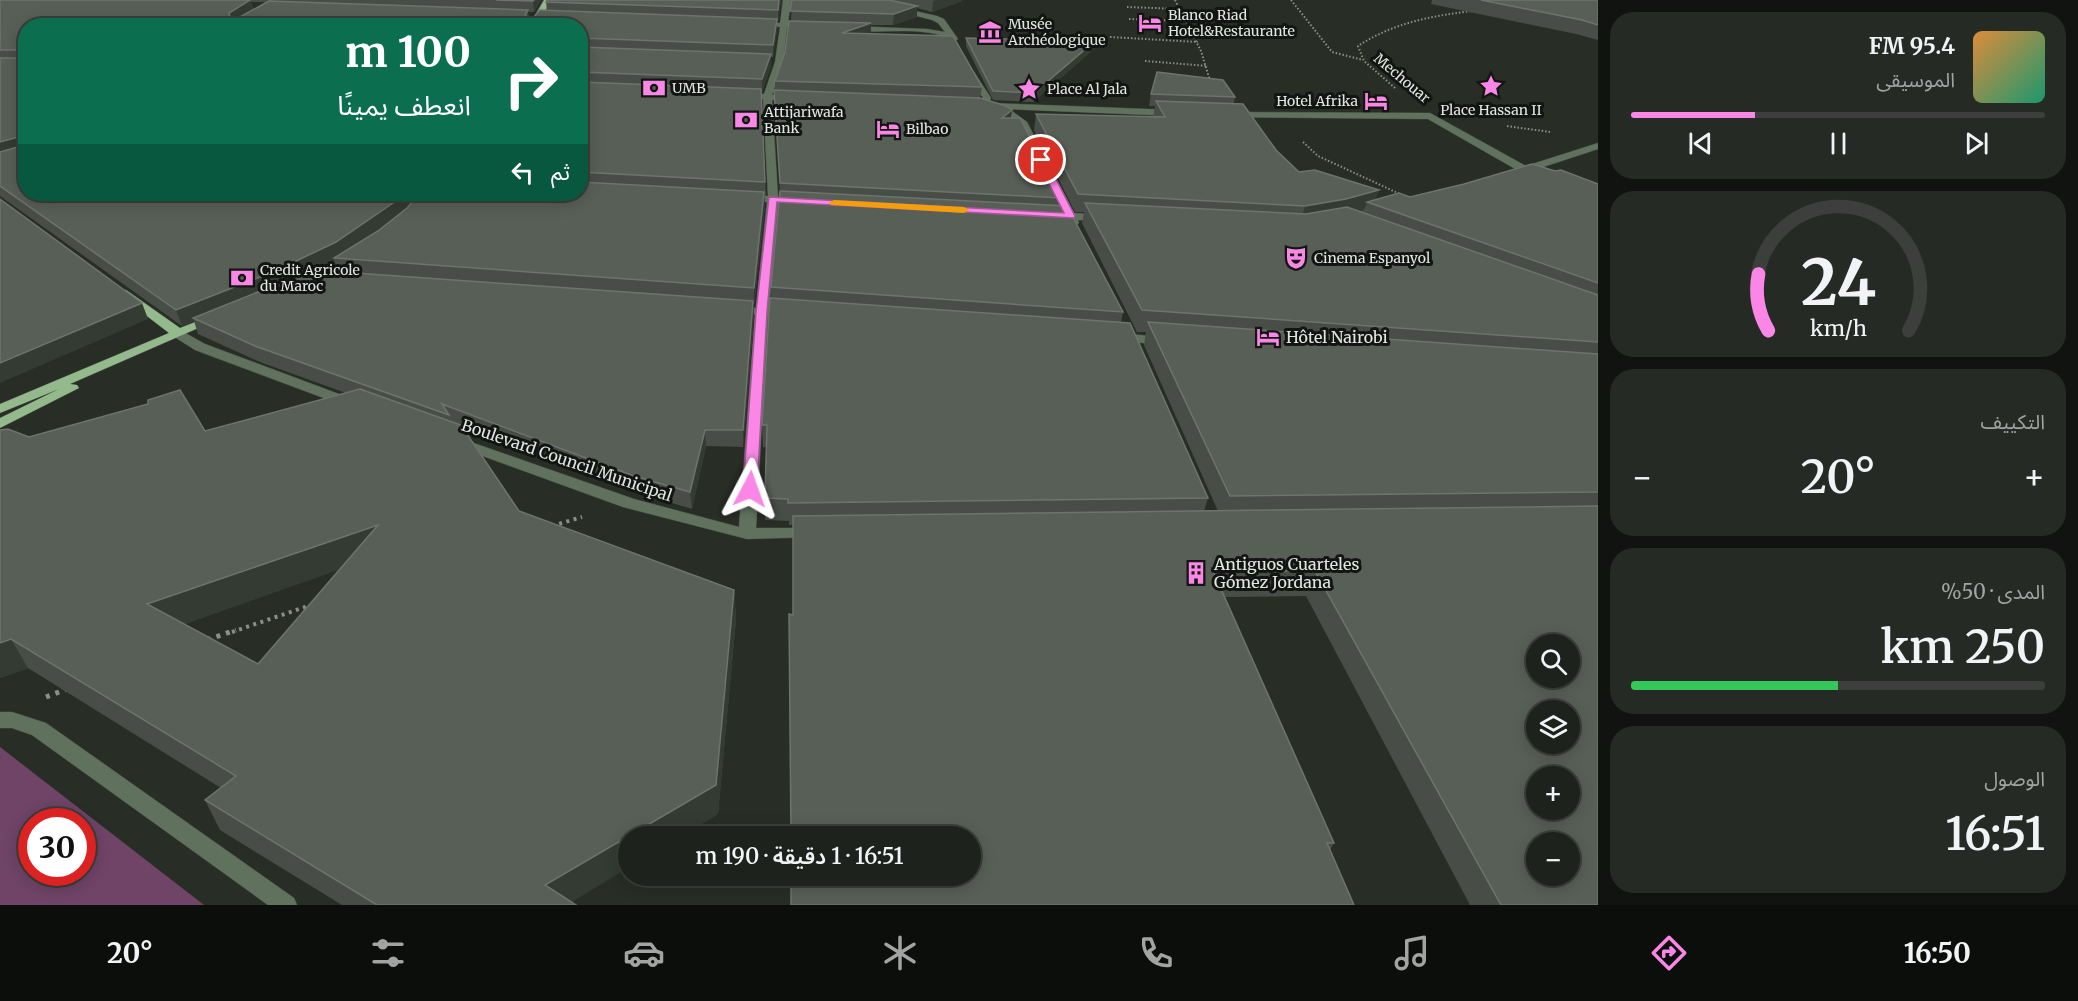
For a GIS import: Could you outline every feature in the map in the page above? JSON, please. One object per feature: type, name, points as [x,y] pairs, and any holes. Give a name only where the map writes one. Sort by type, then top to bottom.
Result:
[{"type":"main road","points":[[537,18],[548,0]]},
{"type":"main road","points":[[309,280],[365,251]]},
{"type":"main road","points":[[112,284],[178,333]]},
{"type":"main road","points":[[0,409],[229,313]]},
{"type":"main road","points":[[0,424],[80,384],[98,368]]},
{"type":"street","points":[[747,534],[762,312],[773,199],[767,97],[778,62],[787,0]]},
{"type":"street","points":[[858,0],[934,18],[940,21],[958,48]]},
{"type":"street","points":[[525,17],[549,18]]},
{"type":"street","points":[[750,24],[818,27]]},
{"type":"street","points":[[840,27],[927,31],[952,36]]},
{"type":"street","points":[[767,61],[778,62]]},
{"type":"street","points":[[966,62],[985,102],[1022,122],[1081,236]]},
{"type":"street","points":[[732,96],[801,99]]},
{"type":"street","points":[[972,105],[985,102],[1180,113]]},
{"type":"street","points":[[1215,114],[1430,116],[1519,172],[1546,179]]},
{"type":"street","points":[[1519,172],[1598,146]]},
{"type":"street","points":[[728,197],[808,201]]},
{"type":"street","points":[[1035,214],[1116,219]]},
{"type":"street","points":[[309,280],[339,280]]},
{"type":"street","points":[[715,309],[798,315]]},
{"type":"street","points":[[178,333],[201,347],[363,407]]},
{"type":"street","points":[[1108,337],[1179,342]]},
{"type":"street","name":"Boulevard Council Municipal","points":[[450,440],[629,503],[747,534],[831,532]]},
{"type":"street","points":[[0,720],[12,720],[39,729],[286,905]]},
{"type":"path","points":[[1175,0],[1199,42],[1208,66],[1215,114]]},
{"type":"path","points":[[1291,0],[1332,52],[1364,61]]},
{"type":"path","points":[[1127,7],[1180,9]]},
{"type":"path","name":"Mechouar","points":[[1430,116],[1364,61],[1358,46],[1375,33],[1416,21],[1475,11]]},
{"type":"path","points":[[1129,19],[1186,21]]},
{"type":"path","points":[[1110,37],[1199,42]]},
{"type":"path","points":[[1145,61],[1208,66]]},
{"type":"path","points":[[1277,116],[1318,156],[1403,195]]},
{"type":"path","points":[[1497,125],[1553,132]]},
{"type":"path","points":[[550,526],[629,503]]},
{"type":"path","points":[[201,642],[325,600]]},
{"type":"path","points":[[45,698],[78,686]]},
{"type":"shaded area","points":[[0,747],[79,808],[18,808],[18,886],[96,886],[96,821],[204,905],[0,905]]},
{"type":"building","points":[[0,0],[250,0],[229,13],[230,17],[240,17],[269,1],[528,10],[525,15],[527,17],[534,17],[540,10],[777,19],[773,45],[588,38],[588,18],[18,18],[18,50],[0,50]]},
{"type":"building","points":[[547,0],[779,0],[778,10],[546,2]]},
{"type":"building","points":[[792,0],[889,0],[917,6],[894,14],[790,11]]},
{"type":"building","points":[[1481,0],[1598,0],[1598,25],[1582,20]]},
{"type":"building","points":[[789,21],[871,23],[842,33],[953,36],[982,87],[775,81],[785,52]]},
{"type":"building","points":[[966,38],[1095,41],[1034,93],[993,91]]},
{"type":"building","points":[[588,47],[771,54],[762,79],[588,72]]},
{"type":"building","points":[[0,58],[18,58],[18,137],[0,142]]},
{"type":"building","points":[[1157,72],[1223,80],[1235,97],[1151,94]]},
{"type":"building","points":[[588,82],[761,89],[765,182],[588,172]]},
{"type":"building","points":[[774,90],[980,98],[1006,106],[1012,110],[1002,118],[1020,118],[1061,198],[780,183]]},
{"type":"building","points":[[1156,101],[1243,104],[1276,150],[1299,172],[1315,170],[1379,190],[1346,199],[1305,206],[1078,194],[1036,114],[1165,117]]},
{"type":"building","points":[[18,147],[18,199],[0,186],[0,152]]},
{"type":"building","points":[[1532,164],[1555,171],[1561,170],[1598,184],[1598,283],[1367,202],[1399,193],[1410,197]]},
{"type":"building","points":[[588,182],[764,192],[754,288],[334,258],[378,231],[413,201],[588,201]]},
{"type":"building","points":[[780,191],[1067,206],[1123,312],[771,287]]},
{"type":"building","points":[[0,199],[142,303],[0,363]]},
{"type":"building","points":[[21,201],[395,201],[336,242],[273,272],[176,310]]},
{"type":"building","points":[[1085,203],[1306,214],[1347,207],[1598,295],[1598,342],[1142,310]]},
{"type":"building","points":[[313,270],[753,301],[743,430],[705,430],[690,492],[634,476],[442,404],[449,415],[255,346],[193,318]]},
{"type":"building","points":[[770,298],[1130,323],[1208,498],[788,503],[788,499],[765,498],[767,425],[762,425]]},
{"type":"building","points":[[1148,322],[1598,354],[1598,492],[1230,496]]},
{"type":"building","points":[[360,389],[461,425],[519,511],[734,590],[716,785],[646,826],[618,826],[618,842],[545,885],[576,905],[377,905],[205,800],[236,776],[11,639],[0,643],[0,430],[8,429],[29,437],[148,404],[148,400],[180,390],[205,431]],"holes":[[[378,525],[258,664],[147,604]]]},
{"type":"building","points":[[1598,506],[1598,905],[1501,905],[1315,571],[1213,571],[1334,843],[1327,843],[1354,905],[791,905],[791,886],[981,886],[981,826],[791,826],[789,614],[793,615],[793,516]]},
{"type":"slow traffic","points":[[834,203],[964,210]]},
{"type":"place","name":"Blanco Riad Hotel&Restaurante","points":[[1150,23]]},
{"type":"place","name":"Musée Archéologique","points":[[990,32]]},
{"type":"place","name":"Place Hassan II","points":[[1491,86]]},
{"type":"place","name":"UMB","points":[[654,88]]},
{"type":"place","name":"Place Al Jala","points":[[1029,89]]},
{"type":"place","name":"Hotel Afrika","points":[[1376,101]]},
{"type":"place","name":"Attijariwafa Bank","points":[[746,120]]},
{"type":"place","name":"Bilbao","points":[[888,129]]},
{"type":"place","name":"Cinema Espanyol","points":[[1296,258]]},
{"type":"place","name":"Credit Agricole du Maroc","points":[[242,278]]},
{"type":"place","name":"Hôtel Nairobi","points":[[1268,337]]},
{"type":"place","name":"Antiguos Cuarteles Gómez Jordana","points":[[1196,573]]},
{"type":"route","points":[[750,489],[762,312],[773,199],[1070,216],[1041,160]]}]
